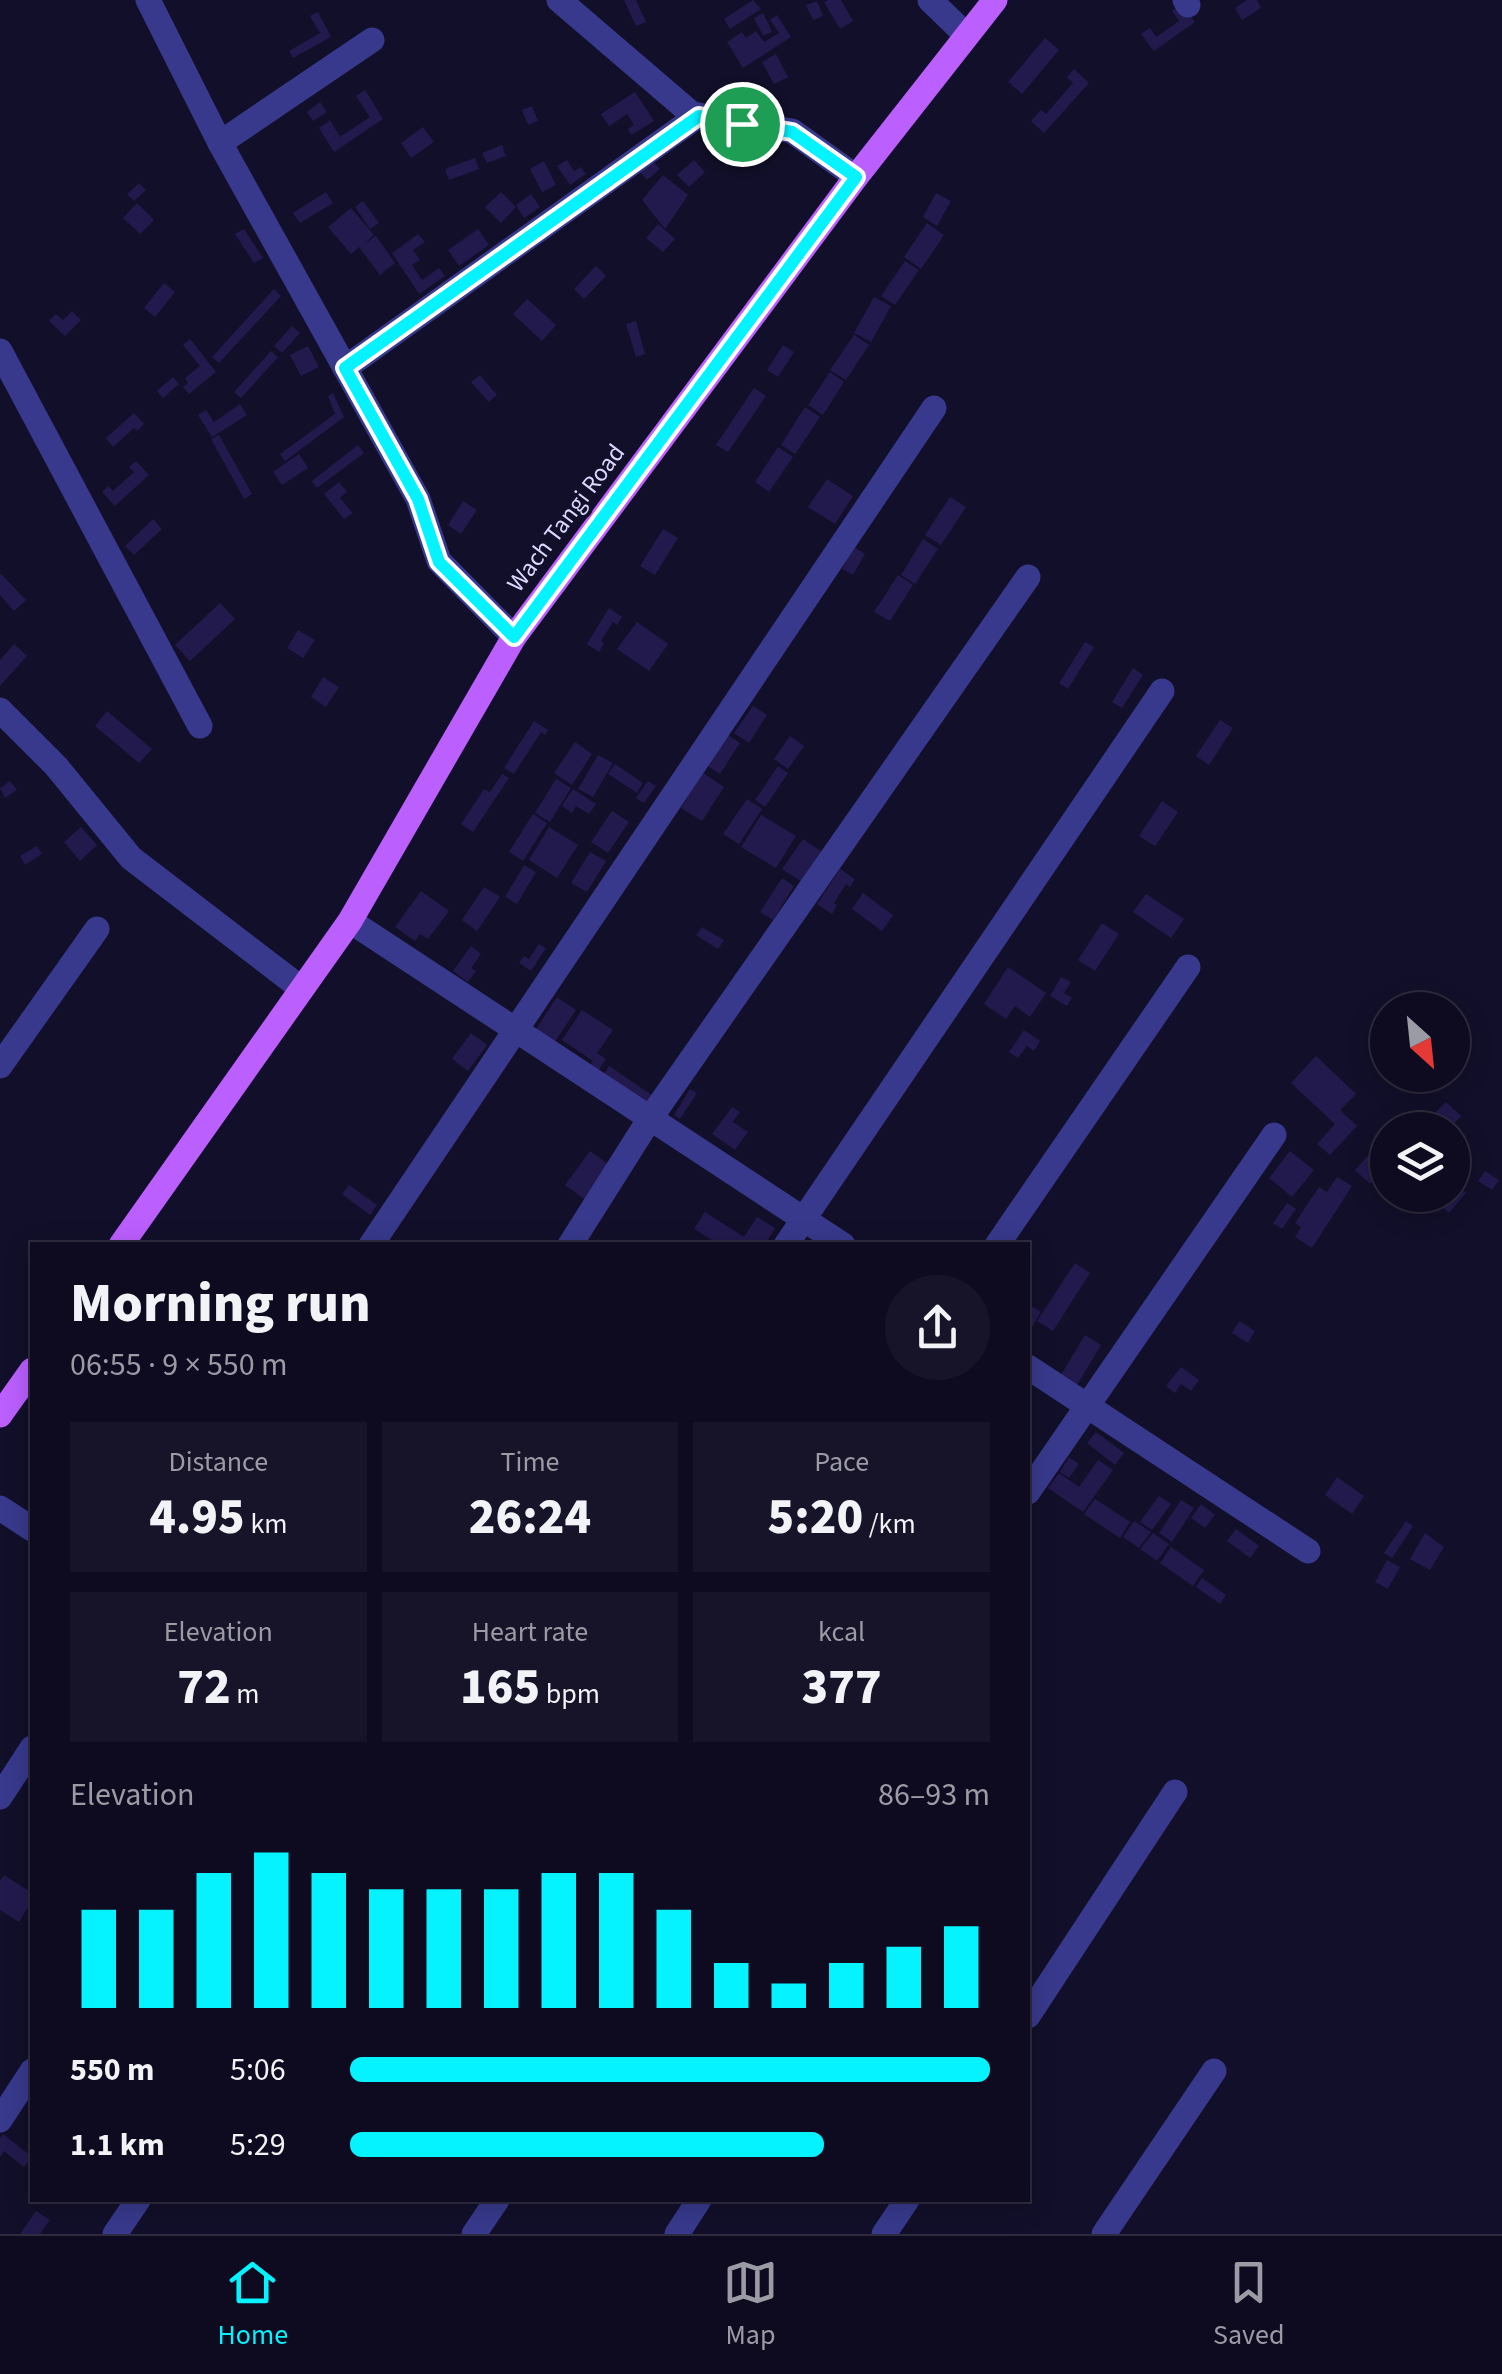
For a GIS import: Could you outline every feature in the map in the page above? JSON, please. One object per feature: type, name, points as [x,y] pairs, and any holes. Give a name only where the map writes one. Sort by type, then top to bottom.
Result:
[{"type":"main road","name":"Wach Tangi Road","points":[[123,1242],[350,921],[514,637],[856,177],[994,0]]},
{"type":"main road","points":[[0,1415],[30,1373]]},
{"type":"street","points":[[148,0],[220,143],[418,499],[439,562],[514,637]]},
{"type":"street","points":[[560,0],[692,114],[792,132],[856,177]]},
{"type":"street","points":[[930,0],[966,35]]},
{"type":"street","points":[[220,143],[372,40]]},
{"type":"street","points":[[345,368],[699,116]]},
{"type":"street","points":[[0,351],[200,726]]},
{"type":"street","points":[[373,1242],[934,408]]},
{"type":"street","points":[[572,1242],[649,1120],[1028,578]]},
{"type":"street","points":[[788,1242],[1162,691]]},
{"type":"street","points":[[0,710],[56,766],[130,858],[302,989]]},
{"type":"street","points":[[350,921],[838,1242]]},
{"type":"street","points":[[0,1066],[97,930]]},
{"type":"street","points":[[999,1242],[1188,966]]},
{"type":"street","points":[[1030,1489],[1274,1135]]},
{"type":"street","points":[[1030,1368],[1308,1551]]},
{"type":"street","points":[[0,1508],[30,1528]]},
{"type":"street","points":[[0,1797],[30,1751]]},
{"type":"street","points":[[1030,2013],[1176,1792]]},
{"type":"street","points":[[1104,2234],[1214,2071]]},
{"type":"street","points":[[0,2120],[30,2074]]},
{"type":"street","points":[[115,2234],[137,2202]]},
{"type":"street","points":[[474,2234],[496,2202]]},
{"type":"street","points":[[677,2234],[698,2202]]},
{"type":"street","points":[[884,2234],[906,2202]]},
{"type":"building","points":[[624,0],[636,0],[646,22],[636,26]]},
{"type":"building","points":[[753,0],[761,9],[730,29],[724,19]]},
{"type":"building","points":[[841,0],[853,21],[840,29],[824,2]]},
{"type":"building","points":[[1247,0],[1257,0],[1261,8],[1242,20],[1235,8]]},
{"type":"building","points":[[817,1],[823,16],[813,20],[806,5]]},
{"type":"building","points":[[1182,4],[1195,22],[1154,51],[1141,34],[1150,28],[1156,37],[1179,21],[1172,11]]},
{"type":"building","points":[[318,12],[331,37],[293,58],[289,51],[320,33],[310,16]]},
{"type":"building","points":[[763,13],[772,32],[763,36],[754,18]]},
{"type":"building","points":[[777,15],[791,37],[743,68],[727,42],[742,32],[746,38],[756,31],[764,42],[779,33],[770,20]]},
{"type":"building","points":[[1045,38],[1059,50],[1022,94],[1008,82]]},
{"type":"building","points":[[776,54],[788,77],[774,84],[762,62]]},
{"type":"building","points":[[1074,69],[1089,83],[1044,133],[1031,121],[1041,110],[1046,114],[1073,83],[1067,77]]},
{"type":"building","points":[[365,90],[383,119],[334,152],[319,128],[330,120],[340,137],[370,117],[356,96]]},
{"type":"building","points":[[635,92],[654,121],[631,135],[628,129],[634,125],[627,114],[609,126],[601,114]]},
{"type":"building","points":[[320,102],[327,112],[313,121],[307,112]]},
{"type":"building","points":[[532,106],[538,121],[528,125],[522,110]]},
{"type":"building","points":[[423,127],[434,142],[411,158],[401,143]]},
{"type":"building","points":[[502,145],[506,156],[487,163],[482,153]]},
{"type":"building","points":[[749,145],[763,155],[754,166],[741,156]]},
{"type":"building","points":[[475,158],[479,169],[449,180],[445,169]]},
{"type":"building","points":[[651,159],[660,169],[647,180],[639,171]]},
{"type":"building","points":[[567,160],[574,171],[581,167],[586,174],[570,185],[557,166]]},
{"type":"building","points":[[694,160],[705,172],[689,187],[677,175]]},
{"type":"building","points":[[544,161],[556,185],[542,192],[530,169]]},
{"type":"building","points":[[663,175],[688,195],[665,229],[642,200]]},
{"type":"building","points":[[139,183],[146,190],[134,201],[127,194]]},
{"type":"building","points":[[326,192],[333,203],[300,223],[293,213]]},
{"type":"building","points":[[501,192],[516,207],[501,223],[485,207]]},
{"type":"building","points":[[936,193],[951,201],[937,226],[923,217]]},
{"type":"building","points":[[531,194],[540,207],[524,218],[516,205]]},
{"type":"building","points":[[363,201],[379,223],[370,229],[355,207]]},
{"type":"building","points":[[137,203],[154,220],[140,234],[123,218]]},
{"type":"building","points":[[351,208],[374,235],[364,244],[376,236],[395,263],[380,275],[359,247],[351,254],[328,227]]},
{"type":"building","points":[[927,223],[944,235],[921,269],[904,257]]},
{"type":"building","points":[[658,224],[675,239],[663,252],[646,238]]},
{"type":"building","points":[[244,229],[263,258],[254,263],[235,234]]},
{"type":"building","points":[[478,229],[489,245],[459,266],[448,250]]},
{"type":"building","points":[[418,234],[425,242],[413,250],[420,260],[412,265],[422,280],[439,268],[445,276],[419,294],[392,253]]},
{"type":"building","points":[[905,261],[919,270],[895,305],[881,296]]},
{"type":"building","points":[[596,266],[606,276],[584,299],[574,289]]},
{"type":"building","points":[[164,283],[175,292],[155,317],[144,308]]},
{"type":"building","points":[[274,289],[281,296],[219,363],[212,357]]},
{"type":"building","points":[[874,297],[891,306],[871,342],[854,333]]},
{"type":"building","points":[[527,299],[556,325],[542,341],[513,314]]},
{"type":"building","points":[[72,311],[81,320],[65,336],[49,321],[56,314],[63,320]]},
{"type":"building","points":[[636,321],[645,354],[636,357],[626,324]]},
{"type":"building","points":[[292,326],[300,333],[282,353],[274,346]]},
{"type":"building","points":[[854,335],[869,345],[846,380],[830,370]]},
{"type":"building","points":[[190,339],[216,372],[189,394],[183,387],[188,383],[185,378],[200,366],[183,345]]},
{"type":"building","points":[[783,345],[794,352],[778,377],[767,370]]},
{"type":"building","points":[[308,346],[319,367],[301,376],[290,355]]},
{"type":"building","points":[[271,351],[278,357],[241,398],[234,392]]},
{"type":"building","points":[[830,372],[844,382],[823,415],[808,405]]},
{"type":"building","points":[[480,375],[497,395],[489,402],[471,382]]},
{"type":"building","points":[[173,377],[179,384],[163,398],[157,391]]},
{"type":"building","points":[[754,388],[766,396],[728,452],[716,445]]},
{"type":"building","points":[[333,393],[344,417],[285,461],[280,454],[335,414],[328,396]]},
{"type":"building","points":[[240,404],[247,415],[212,437],[198,415],[206,410],[214,422]]},
{"type":"building","points":[[805,407],[820,417],[795,454],[781,445]]},
{"type":"building","points":[[134,413],[144,424],[113,447],[106,438]]},
{"type":"building","points":[[219,435],[252,494],[244,499],[211,439]]},
{"type":"building","points":[[358,445],[364,453],[317,488],[312,481]]},
{"type":"building","points":[[778,447],[793,457],[769,492],[755,482]]},
{"type":"building","points":[[299,454],[308,468],[282,485],[273,472]]},
{"type":"building","points":[[136,461],[149,475],[115,506],[102,492],[108,486],[113,491],[134,472],[129,467]]},
{"type":"building","points":[[827,479],[853,496],[835,524],[808,507]]},
{"type":"building","points":[[339,482],[347,492],[340,498],[353,513],[344,519],[324,494]]},
{"type":"building","points":[[950,497],[966,507],[941,545],[925,535]]},
{"type":"building","points":[[463,501],[477,510],[461,534],[448,525]]},
{"type":"building","points":[[153,519],[162,529],[134,555],[125,546]]},
{"type":"building","points":[[663,529],[678,538],[655,575],[640,566]]},
{"type":"building","points":[[923,539],[938,549],[915,584],[901,575]]},
{"type":"building","points":[[854,547],[865,554],[853,575],[842,569]]},
{"type":"building","points":[[0,573],[26,600],[14,611],[0,595]]},
{"type":"building","points":[[898,575],[913,585],[890,621],[874,612]]},
{"type":"building","points":[[220,603],[235,619],[190,661],[175,645]]},
{"type":"building","points":[[609,608],[622,617],[617,625],[613,622],[599,652],[587,644]]},
{"type":"building","points":[[637,622],[668,644],[649,671],[617,649]]},
{"type":"building","points":[[298,630],[315,640],[303,658],[287,648]]},
{"type":"building","points":[[1085,642],[1094,647],[1068,689],[1059,683]]},
{"type":"building","points":[[14,644],[27,656],[0,686],[0,660]]},
{"type":"building","points":[[1133,668],[1143,675],[1122,708],[1112,702]]},
{"type":"building","points":[[323,677],[339,687],[326,707],[311,697]]},
{"type":"building","points":[[753,706],[767,715],[749,743],[734,733]]},
{"type":"building","points":[[107,711],[152,749],[139,763],[95,726]]},
{"type":"building","points":[[1220,720],[1233,728],[1209,765],[1196,756]]},
{"type":"building","points":[[534,721],[548,730],[545,735],[541,732],[514,774],[504,768]]},
{"type":"building","points":[[728,735],[740,743],[720,774],[708,766]]},
{"type":"building","points":[[790,736],[804,746],[788,769],[774,759]]},
{"type":"building","points":[[575,742],[592,754],[572,785],[554,773]]},
{"type":"building","points":[[598,755],[613,763],[593,797],[578,789]]},
{"type":"building","points":[[615,764],[643,783],[637,793],[608,774]]},
{"type":"building","points":[[778,766],[788,773],[765,807],[755,800]]},
{"type":"building","points":[[703,773],[724,787],[702,821],[681,808]]},
{"type":"building","points":[[502,774],[509,778],[473,832],[461,824],[484,789],[490,792]]},
{"type":"building","points":[[556,779],[571,788],[550,822],[535,813]]},
{"type":"building","points":[[10,781],[17,790],[5,798],[0,788]]},
{"type":"building","points":[[648,781],[656,786],[644,803],[636,798]]},
{"type":"building","points":[[573,789],[596,804],[589,814],[576,806],[572,813],[562,806]]},
{"type":"building","points":[[747,799],[762,809],[739,844],[723,834]]},
{"type":"building","points":[[1162,801],[1178,812],[1155,846],[1139,836]]},
{"type":"building","points":[[612,811],[629,822],[608,853],[591,842]]},
{"type":"building","points":[[533,814],[547,823],[523,861],[509,852]]},
{"type":"building","points":[[761,815],[796,836],[776,868],[741,847]]},
{"type":"building","points":[[81,827],[97,845],[80,861],[64,842]]},
{"type":"building","points":[[549,827],[578,845],[557,878],[529,860]]},
{"type":"building","points":[[803,839],[822,852],[802,882],[782,869]]},
{"type":"building","points":[[37,846],[42,854],[25,865],[20,856]]},
{"type":"building","points":[[590,852],[606,861],[587,892],[571,883]]},
{"type":"building","points":[[524,865],[536,872],[517,904],[505,897]]},
{"type":"building","points":[[840,869],[855,879],[850,887],[846,884],[832,914],[817,904]]},
{"type":"building","points":[[782,878],[794,886],[773,920],[760,912]]},
{"type":"building","points":[[484,887],[500,897],[477,931],[462,920]]},
{"type":"building","points":[[421,891],[449,911],[428,939],[420,934],[415,941],[395,927]]},
{"type":"building","points":[[863,893],[893,915],[882,931],[852,909]]},
{"type":"building","points":[[1146,894],[1184,919],[1171,938],[1133,912]]},
{"type":"building","points":[[1102,923],[1119,934],[1095,971],[1078,960]]},
{"type":"building","points":[[702,927],[724,940],[718,949],[696,935]]},
{"type":"building","points":[[539,944],[546,948],[531,971],[519,963],[524,956],[529,959]]},
{"type":"building","points":[[471,946],[481,954],[471,968],[476,971],[468,982],[453,971]]},
{"type":"building","points":[[1008,967],[1046,993],[1030,1017],[1015,1006],[1006,1019],[984,1004]]},
{"type":"building","points":[[1061,977],[1071,982],[1064,993],[1072,998],[1067,1006],[1050,996]]},
{"type":"building","points":[[557,997],[576,1010],[555,1042],[536,1029]]},
{"type":"building","points":[[582,1010],[613,1030],[597,1053],[606,1059],[596,1074],[588,1069],[593,1061],[562,1040]]},
{"type":"building","points":[[1024,1030],[1040,1041],[1034,1051],[1027,1046],[1018,1058],[1009,1052]]},
{"type":"building","points":[[471,1033],[487,1045],[468,1071],[452,1059]]},
{"type":"building","points":[[1316,1056],[1356,1094],[1340,1110],[1357,1126],[1330,1155],[1317,1144],[1335,1124],[1291,1083]]},
{"type":"building","points":[[609,1066],[652,1095],[644,1107],[601,1078]]},
{"type":"building","points":[[690,1089],[697,1093],[680,1119],[674,1115]]},
{"type":"building","points":[[1446,1102],[1457,1112],[1436,1112]]},
{"type":"building","points":[[732,1107],[740,1112],[733,1122],[748,1132],[735,1150],[712,1134]]},
{"type":"building","points":[[590,1151],[612,1167],[587,1201],[565,1185]]},
{"type":"building","points":[[1290,1151],[1314,1170],[1292,1197],[1269,1178]]},
{"type":"building","points":[[1370,1154],[1370,1184],[1355,1170]]},
{"type":"building","points":[[1485,1171],[1499,1180],[1492,1190],[1478,1181]]},
{"type":"building","points":[[1337,1177],[1352,1186],[1312,1248],[1295,1237],[1301,1227],[1295,1223],[1319,1187],[1327,1192]]},
{"type":"building","points":[[349,1185],[377,1205],[370,1215],[342,1194]]},
{"type":"building","points":[[1287,1203],[1296,1209],[1282,1229],[1273,1223]]},
{"type":"building","points":[[705,1212],[744,1237],[757,1217],[775,1228],[767,1242],[715,1242],[694,1229]]},
{"type":"building","points":[[1075,1263],[1090,1273],[1053,1331],[1037,1321]]},
{"type":"building","points":[[1030,1305],[1041,1312],[1030,1331]]},
{"type":"building","points":[[1239,1321],[1255,1331],[1248,1343],[1232,1333]]},
{"type":"building","points":[[1085,1335],[1101,1345],[1077,1385],[1061,1375]]},
{"type":"building","points":[[1181,1367],[1199,1380],[1191,1391],[1181,1384],[1175,1393],[1166,1386]]},
{"type":"building","points":[[1096,1432],[1124,1453],[1115,1465],[1087,1443]]},
{"type":"building","points":[[1069,1457],[1079,1464],[1069,1478],[1060,1472]]},
{"type":"building","points":[[1098,1460],[1113,1470],[1083,1512],[1048,1488],[1059,1473],[1079,1487]]},
{"type":"building","points":[[1337,1477],[1364,1496],[1352,1514],[1325,1495]]},
{"type":"building","points":[[1159,1496],[1171,1504],[1152,1530],[1140,1522]]},
{"type":"building","points":[[1095,1499],[1130,1522],[1120,1538],[1084,1514]]},
{"type":"building","points":[[1181,1500],[1194,1508],[1172,1542],[1159,1533]]},
{"type":"building","points":[[1201,1504],[1215,1515],[1205,1528],[1191,1518]]},
{"type":"building","points":[[1134,1521],[1151,1532],[1139,1548],[1123,1537]]},
{"type":"building","points":[[1406,1521],[1413,1526],[1392,1558],[1384,1553]]},
{"type":"building","points":[[1236,1529],[1259,1546],[1250,1558],[1227,1541]]},
{"type":"building","points":[[1153,1533],[1169,1544],[1157,1561],[1140,1549]]},
{"type":"building","points":[[1425,1533],[1444,1547],[1430,1570],[1410,1559]]},
{"type":"building","points":[[1171,1547],[1204,1570],[1193,1586],[1160,1563]]},
{"type":"building","points":[[1387,1560],[1400,1567],[1388,1589],[1375,1582]]},
{"type":"building","points":[[1202,1578],[1226,1595],[1220,1604],[1196,1587]]},
{"type":"building","points":[[4,1875],[30,1892],[30,1903],[19,1922],[0,1910],[0,1881]]},
{"type":"building","points":[[3,2134],[30,2155],[24,2167],[4,2151],[0,2157]]},
{"type":"building","points":[[36,2211],[50,2220],[40,2234],[20,2234]]},
{"type":"route","points":[[699,116],[742,124],[792,132],[856,177],[514,637],[439,562],[418,499],[345,368],[699,116]]}]
